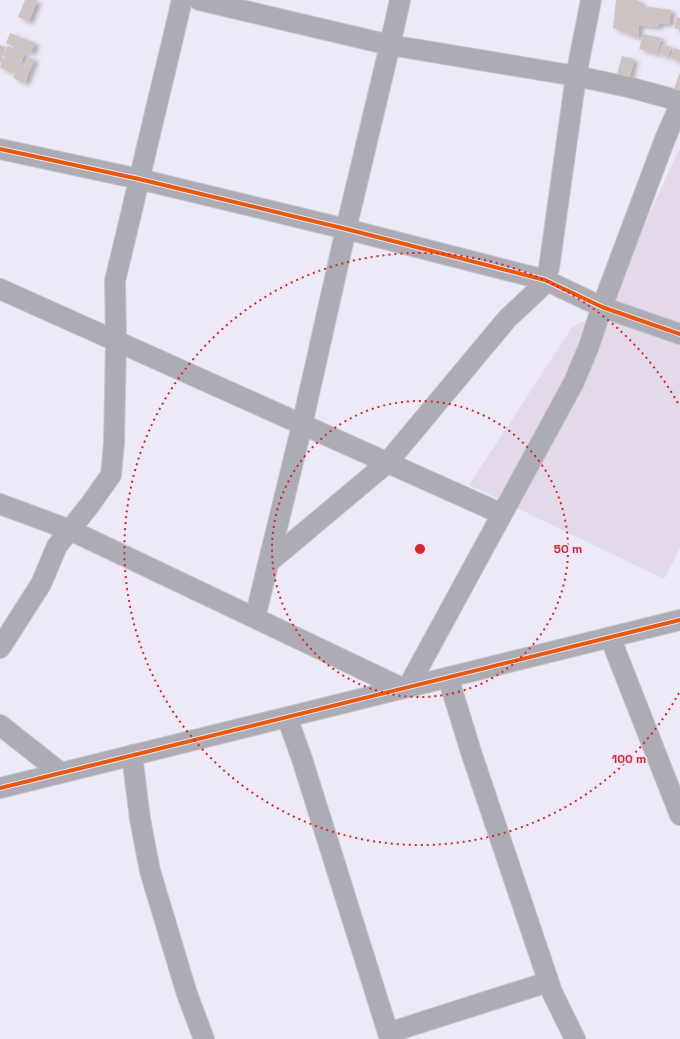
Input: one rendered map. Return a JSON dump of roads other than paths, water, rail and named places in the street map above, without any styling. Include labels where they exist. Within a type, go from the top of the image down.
[{"type":"street","points":[[0,648],[41,584],[57,546],[89,506],[111,475],[114,443],[116,341],[115,281],[182,0]]},
{"type":"street","points":[[199,0],[390,45],[576,76],[628,87],[680,101]]},
{"type":"street","points":[[256,618],[400,0]]},
{"type":"street","points":[[269,562],[386,463],[508,319],[540,288],[545,280],[549,268],[576,76],[591,0]]},
{"type":"street","points":[[405,688],[574,382],[590,346],[602,307],[665,139],[680,105]]},
{"type":"street","points":[[0,149],[139,179],[346,229],[545,280],[602,307],[680,334]]},
{"type":"street","points":[[0,289],[502,514]]},
{"type":"street","points":[[0,504],[70,530],[405,688]]},
{"type":"street","points":[[0,788],[680,620]]},
{"type":"street","points":[[610,637],[680,815]]},
{"type":"street","points":[[448,677],[471,752],[548,982],[575,1039]]},
{"type":"street","points":[[287,717],[302,759],[389,1036],[548,982]]},
{"type":"street","points":[[0,725],[61,773]]},
{"type":"street","points":[[132,755],[140,819],[150,871],[187,994],[204,1039]]}]
